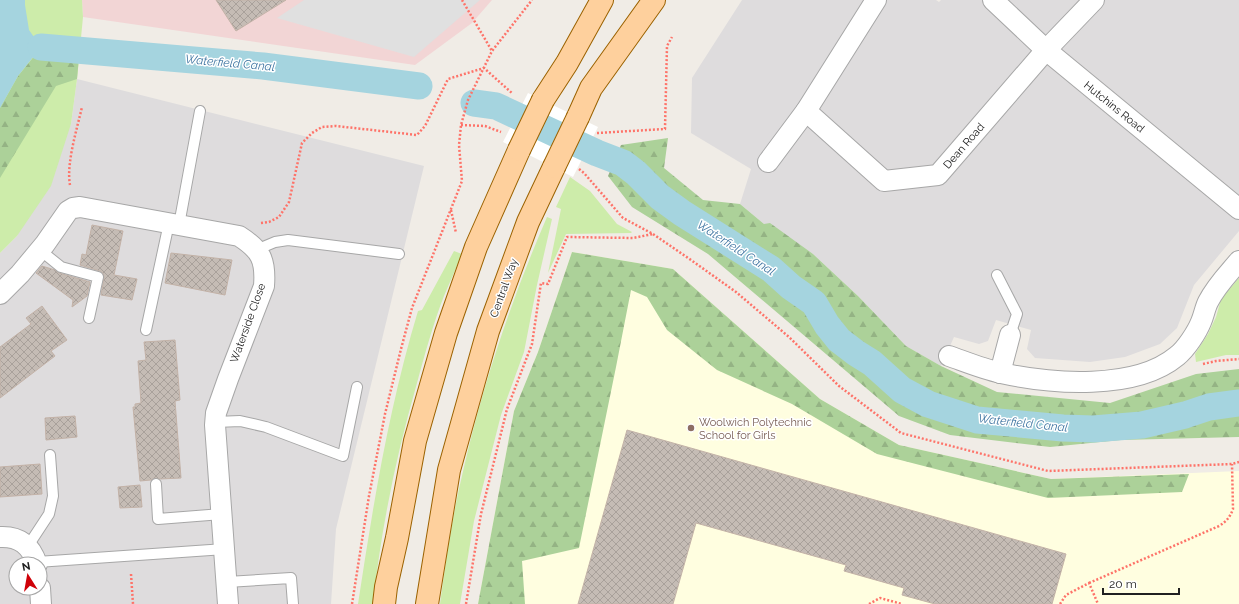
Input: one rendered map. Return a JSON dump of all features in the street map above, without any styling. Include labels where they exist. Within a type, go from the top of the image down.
[{"type":"main road","points":[[384,604],[386,587],[397,538],[415,441],[446,333],[513,142],[567,63],[602,0]]},
{"type":"main road","name":"Central Way","points":[[427,604],[449,470],[488,331],[528,222],[554,167],[584,125],[591,88],[654,0]]},
{"type":"street","points":[[768,162],[806,111],[876,0]]},
{"type":"street","name":"Hutchins Road","points":[[993,0],[1046,50],[1239,209]]},
{"type":"street","name":"Dean Road","points":[[806,111],[884,181],[938,175],[1046,50],[1094,0]]},
{"type":"street","name":"Waterside Close","points":[[0,294],[20,274],[40,250],[62,217],[73,208],[85,207],[240,236],[250,243],[256,250],[263,261],[265,272],[264,286],[216,413],[228,604]]},
{"type":"street","points":[[949,356],[1000,373],[1040,380],[1098,382],[1132,377],[1155,369],[1177,356],[1194,336],[1202,321],[1207,303],[1216,288],[1239,261]]},
{"type":"street","points":[[1000,373],[1010,336]]},
{"type":"street","points":[[0,537],[19,540],[33,556]]},
{"type":"lane","points":[[146,330],[174,224],[200,111]]},
{"type":"lane","points":[[256,250],[275,242],[288,240],[399,254]]},
{"type":"lane","points":[[40,250],[61,268],[98,277],[89,318]]},
{"type":"lane","points":[[997,275],[1017,314],[1010,336]]},
{"type":"lane","points":[[216,422],[240,421],[266,427],[343,456],[357,387]]},
{"type":"lane","points":[[34,556],[49,514],[53,496],[50,455]]},
{"type":"lane","points":[[156,484],[158,519],[222,514]]},
{"type":"lane","points":[[48,557],[130,556],[224,549]]},
{"type":"lane","points":[[227,582],[291,578],[293,604]]},
{"type":"path","points":[[462,0],[492,51]]},
{"type":"path","points":[[352,604],[369,496],[385,414],[401,349],[412,308],[462,181],[459,145],[461,125],[468,100],[492,51],[532,0]]},
{"type":"path","points":[[584,125],[665,129],[667,46],[672,37]]},
{"type":"path","points":[[484,68],[513,94]]},
{"type":"path","points":[[258,224],[269,222],[279,217],[289,202],[302,143],[312,133],[322,127],[336,126],[417,135],[425,126],[448,79],[484,68]]},
{"type":"path","points":[[71,189],[68,177],[69,164],[82,107]]},
{"type":"path","points":[[461,125],[485,126],[513,142]]},
{"type":"path","points":[[577,168],[584,173],[623,218],[653,234],[736,292],[789,337],[839,386],[901,433],[1048,471],[1232,464],[1239,462]]},
{"type":"path","points":[[451,208],[457,239]]},
{"type":"path","points":[[466,604],[481,514],[506,409],[532,344],[541,283],[548,284],[567,237],[633,238],[653,234]]},
{"type":"path","points":[[1060,604],[1066,595],[1089,583],[1226,522],[1231,516],[1233,509],[1232,464]]},
{"type":"path","points":[[130,556],[133,604]]},
{"type":"path","points":[[1089,583],[1098,604]]},
{"type":"path","points":[[868,604],[880,598],[902,604]]},
{"type":"shaded area","points":[[82,0],[492,0],[472,23],[415,65],[83,17]]},
{"type":"shaded area","points":[[304,0],[480,0],[414,57],[277,18]]},
{"type":"shaded area","points":[[742,0],[936,0],[939,2],[941,0],[1239,0],[1239,231],[1194,285],[1177,328],[1160,344],[1125,357],[1090,362],[1035,358],[1027,349],[1031,330],[996,320],[988,341],[979,344],[954,337],[941,366],[906,346],[858,296],[813,254],[764,224],[740,204],[751,169],[691,133],[692,78]]},
{"type":"shaded area","points":[[77,79],[424,166],[336,529],[331,604],[0,604],[0,253],[17,236],[71,124]]},
{"type":"shaded area","name":"Woolwich Polytechnic School for Girls","points":[[572,252],[673,269],[820,399],[899,445],[1051,479],[1239,471],[1239,604],[478,604],[514,411],[538,352]]},
{"type":"green space","points":[[0,0],[82,0],[83,17],[71,124],[51,186],[17,236],[0,253]]},
{"type":"green space","points":[[36,54],[79,57],[77,79],[56,86],[0,178],[0,108],[18,76]]},
{"type":"green space","points":[[668,138],[664,168],[703,200],[740,204],[764,224],[770,223],[813,254],[858,296],[906,346],[941,366],[997,392],[1110,403],[1196,374],[1239,369],[1239,437],[1121,440],[1050,447],[950,435],[899,416],[708,254],[632,207],[608,176],[621,145]]},
{"type":"green space","points":[[570,177],[590,191],[617,224],[632,232],[566,234],[548,273],[561,209],[556,207]]},
{"type":"green space","points":[[547,217],[552,219],[524,352],[501,415],[474,521],[460,604],[440,604],[456,501],[480,403],[522,278]]},
{"type":"green space","points":[[454,251],[462,254],[444,296],[426,350],[409,410],[396,465],[380,548],[373,604],[358,604],[383,456],[398,383],[418,311],[422,310]]},
{"type":"green space","points":[[572,252],[673,269],[820,399],[899,445],[1051,479],[1189,474],[1182,492],[1048,498],[877,454],[792,404],[717,370],[667,330],[647,297],[631,290],[579,548],[522,561],[525,604],[478,604],[514,411],[538,352]]},
{"type":"green space","points":[[1239,278],[1239,355],[1226,355],[1196,362],[1195,354],[1208,334],[1216,317],[1221,299]]},
{"type":"water","points":[[0,0],[25,0],[29,30],[41,47],[18,76],[0,108]]},
{"type":"pier","points":[[528,93],[598,127],[573,177],[503,142]]},
{"type":"building","points":[[216,0],[286,0],[236,31]]},
{"type":"building","points":[[92,225],[123,231],[114,275],[137,279],[132,300],[101,295],[104,278],[103,273],[80,265],[82,254],[86,255]]},
{"type":"building","points":[[171,253],[232,260],[225,295],[165,283]]},
{"type":"building","points":[[42,266],[55,270],[59,273],[90,282],[87,296],[72,307],[73,300],[36,273]]},
{"type":"building","points":[[42,306],[67,340],[51,351],[55,356],[0,398],[0,347],[31,324],[26,318]]},
{"type":"building","points":[[175,340],[180,400],[175,401],[181,478],[155,478],[140,481],[133,407],[135,407],[135,404],[141,403],[138,361],[146,360],[144,342]]},
{"type":"building","points":[[75,416],[77,437],[46,440],[45,418]]},
{"type":"building","points":[[627,430],[1066,554],[1052,604],[935,604],[902,595],[904,588],[844,571],[846,565],[696,523],[673,604],[578,604]]},
{"type":"building","points":[[40,464],[42,494],[0,497],[0,467]]},
{"type":"building","points":[[140,485],[142,507],[120,508],[118,487]]},
{"type":"waterway","name":"Waterfield Canal","points":[[41,47],[263,66],[419,86]]},
{"type":"waterway","name":"Waterfield Canal","points":[[474,103],[496,106],[597,153],[623,163],[636,173],[660,197],[682,213],[771,269],[791,287],[814,303],[827,325],[839,340],[872,363],[902,390],[928,404],[977,420],[1063,428],[1093,429],[1142,425],[1185,415],[1209,407],[1239,403]]},
{"type":"place","name":"Woolwich Polytechnic School for Girls","points":[[691,428]]}]
